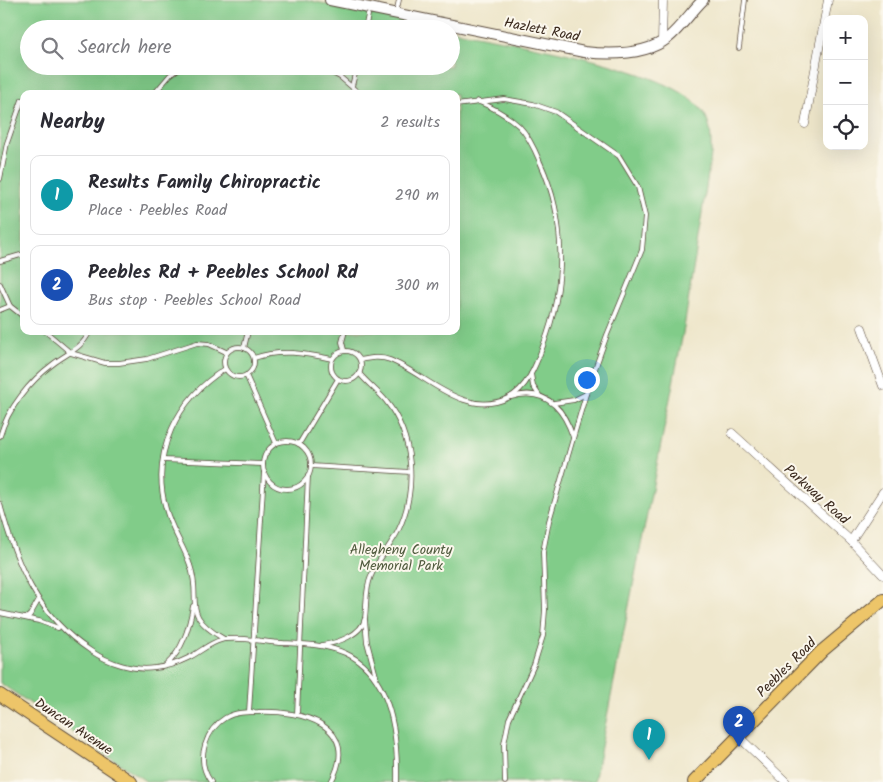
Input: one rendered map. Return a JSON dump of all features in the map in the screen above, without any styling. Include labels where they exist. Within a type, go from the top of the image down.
[{"type":"main road","name":"Peebles Road","points":[[694,782],[822,651],[883,600]]},
{"type":"main road","name":"Duncan Avenue","points":[[0,695],[131,782]]},
{"type":"street","name":"Hazlett Road","points":[[330,0],[431,20]]},
{"type":"street","points":[[662,42],[664,0]]},
{"type":"street","name":"Hazlett Road","points":[[460,26],[599,54],[635,51],[662,42],[677,29],[703,0]]},
{"type":"street","points":[[804,124],[828,0]]},
{"type":"street","points":[[862,328],[883,386]]},
{"type":"street","name":"Parkway Road","points":[[732,433],[851,541],[883,575]]},
{"type":"street","points":[[851,541],[883,492]]},
{"type":"street","points":[[738,736],[786,782]]},
{"type":"lane","points":[[396,13],[399,0]]},
{"type":"lane","points":[[739,48],[745,0]]},
{"type":"lane","points":[[367,20],[368,15]]},
{"type":"lane","points":[[157,90],[170,75]]},
{"type":"lane","points":[[334,75],[356,90]]},
{"type":"lane","points":[[352,86],[355,75]]},
{"type":"lane","points":[[476,101],[512,120],[527,136],[544,170],[561,232],[559,289],[547,337],[531,374],[520,389],[508,398]]},
{"type":"lane","points":[[460,104],[476,101],[518,101],[556,112],[612,150],[625,164],[638,186],[645,216],[642,250],[607,335],[586,394],[545,537],[542,569],[544,624],[540,650],[513,708],[505,732],[505,782]]},
{"type":"lane","points":[[0,179],[7,143],[20,106]]},
{"type":"lane","points":[[0,261],[20,255]]},
{"type":"lane","points":[[0,284],[10,306],[20,313]]},
{"type":"lane","points":[[0,310],[10,306]]},
{"type":"lane","points":[[50,335],[71,353],[105,363],[119,364],[147,359],[197,343],[209,344],[226,352]]},
{"type":"lane","points":[[0,436],[6,419],[26,390],[45,370],[84,342],[88,335]]},
{"type":"lane","points":[[244,348],[247,335]]},
{"type":"lane","points":[[344,335],[342,342],[344,350]]},
{"type":"lane","points":[[232,348],[244,348],[254,358],[254,366],[246,375],[235,377],[225,370],[223,363],[226,352],[232,348]]},
{"type":"lane","points":[[254,358],[266,354],[291,352],[332,359],[344,350],[353,352],[360,360],[359,374]]},
{"type":"lane","points":[[360,360],[377,357],[390,360],[445,392],[464,400],[484,403],[526,394],[540,397],[554,403],[564,416],[573,438]]},
{"type":"lane","points":[[332,359],[332,371],[338,379],[349,380],[359,374]]},
{"type":"lane","points":[[165,666],[178,651],[189,625],[193,606],[190,565],[170,522],[163,495],[163,460],[168,438],[180,412],[201,386],[225,370]]},
{"type":"lane","points":[[359,374],[377,391],[394,412],[406,444],[410,472],[410,488],[403,518],[392,541],[377,564],[368,586],[365,620],[366,642],[389,714],[394,738],[397,782]]},
{"type":"lane","points":[[531,374],[533,386],[540,397]]},
{"type":"lane","points":[[246,375],[276,443]]},
{"type":"lane","points":[[299,444],[338,379]]},
{"type":"lane","points":[[554,403],[574,400],[586,394]]},
{"type":"lane","points":[[249,712],[263,464],[266,453],[276,443],[286,441],[299,444],[308,452],[311,466],[308,476],[298,714]]},
{"type":"lane","points":[[163,460],[263,464]]},
{"type":"lane","points":[[311,466],[410,472]]},
{"type":"lane","points":[[264,472],[273,484],[285,489],[300,485],[308,476]]},
{"type":"lane","points":[[0,504],[13,547],[38,601],[62,630],[96,655],[134,668],[165,666],[188,658],[224,640],[302,644],[345,653],[369,669],[376,678]]},
{"type":"lane","points":[[26,618],[30,615],[38,601]]},
{"type":"lane","points":[[193,606],[204,626],[224,640]]},
{"type":"lane","points":[[0,613],[26,618],[62,630]]},
{"type":"lane","points":[[318,646],[340,641],[365,620]]},
{"type":"lane","points":[[211,782],[206,772],[203,752],[211,732],[224,718],[234,714],[249,712],[298,714],[321,723],[334,738],[339,752],[338,764],[331,782]]},
{"type":"green space","name":"Allegheny County Memorial Park","points":[[0,0],[307,0],[401,20],[20,20],[20,75],[460,75],[460,32],[546,49],[621,68],[655,80],[682,93],[700,108],[707,119],[711,136],[711,155],[684,328],[594,782],[147,782],[0,683]]},
{"type":"place","name":"Peebles Rd + Peebles School Rd","points":[[739,747]]},
{"type":"place","name":"Results Family Chiropractic","points":[[649,760]]}]
